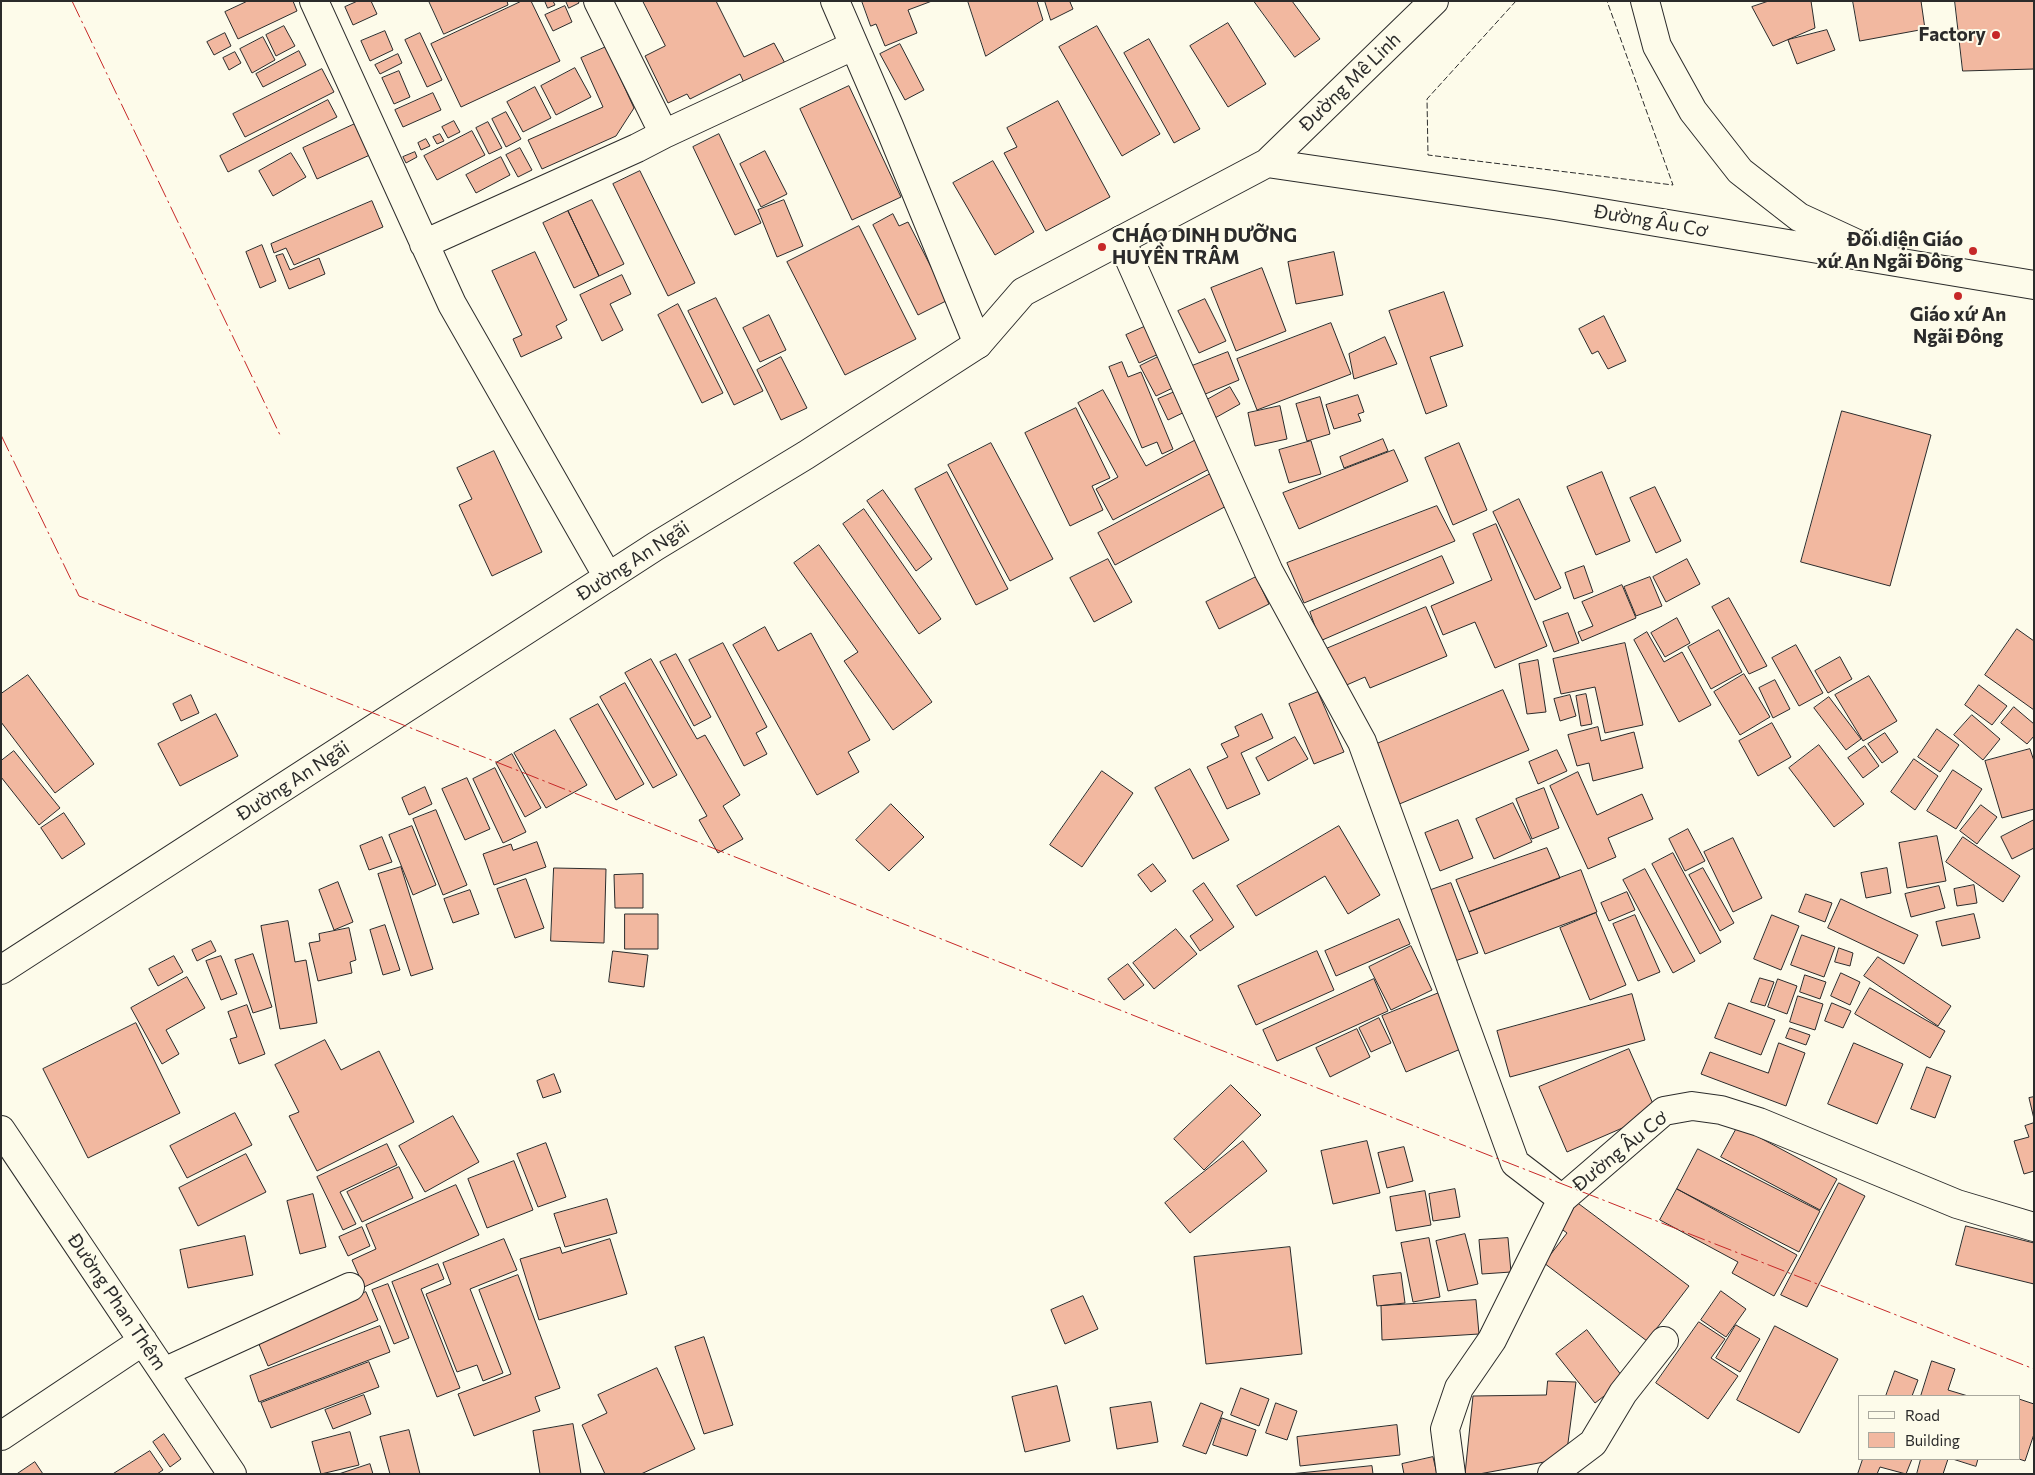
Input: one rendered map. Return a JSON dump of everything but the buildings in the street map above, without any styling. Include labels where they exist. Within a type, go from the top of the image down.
[{"type":"street","points":[[314,1],[452,304],[608,577]]},
{"type":"street","points":[[598,1],[664,134]]},
{"type":"street","points":[[835,1],[889,126],[978,344]]},
{"type":"street","name":"Đường Mê Linh","points":[[1267,163],[1434,1]]},
{"type":"street","points":[[1645,1],[1657,46],[1693,111],[1740,171],[1799,217],[1899,263]]},
{"type":"street","points":[[424,244],[637,148],[853,46]]},
{"type":"street","name":"Đường An Ngãi","points":[[1,970],[608,577],[978,344],[1023,292],[1267,163]]},
{"type":"street","name":"Đường Âu Cơ","points":[[1267,163],[1554,205],[2034,285]]},
{"type":"street","points":[[1121,240],[1269,572],[1362,742],[1515,1163],[1562,1199],[1492,1340],[1459,1388],[1445,1429],[1451,1474]]},
{"type":"street","name":"Đường Âu Cơ","points":[[1562,1199],[1664,1111],[1692,1106],[1721,1110],[1957,1204],[2034,1227]]},
{"type":"street","name":"Đường Phan Thêm","points":[[1,1130],[232,1474]]},
{"type":"street","points":[[164,1372],[350,1287]]},
{"type":"street","points":[[1,1436],[143,1341]]},
{"type":"street","points":[[1552,1474],[1593,1443],[1623,1393],[1664,1341]]},
{"type":"fence","points":[[1516,1],[1427,99],[1428,155],[1673,185],[1607,1]]},
{"type":"power","points":[[72,1],[280,435]]},
{"type":"power","points":[[1,435],[79,596],[1213,1047],[2034,1369]]},
{"type":"place","name":"Factory","points":[[1996,35]]},
{"type":"place","name":"CHÁO DINH DƯỠNG HUYỀN TRÂM","points":[[1102,247]]},
{"type":"place","name":"Đối diện Giáo xứ An Ngãi Đông","points":[[1973,251]]},
{"type":"place","name":"Giáo xứ An Ngãi Đông","points":[[1958,296]]}]
